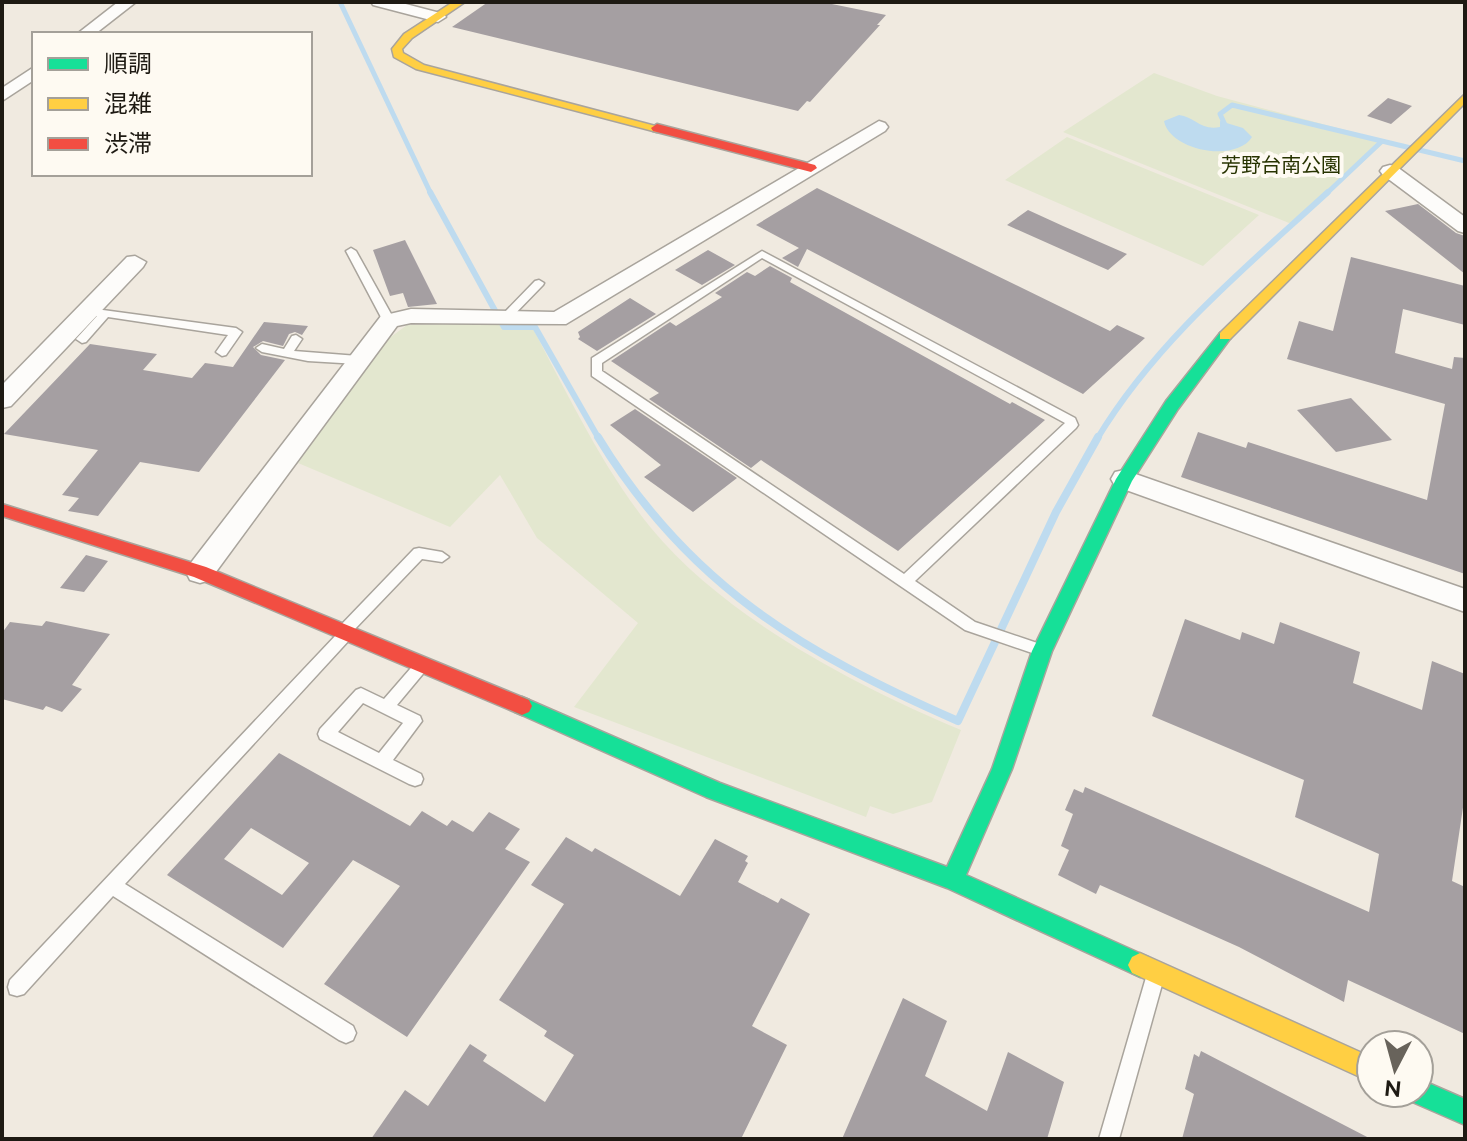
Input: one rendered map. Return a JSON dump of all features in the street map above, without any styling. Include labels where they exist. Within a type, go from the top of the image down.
[{"type":"street","points":[[88,32],[128,2]]},
{"type":"street","points":[[379,2],[438,17]]},
{"type":"street","points":[[460,2],[408,36],[397,49],[398,55],[420,67],[811,168]]},
{"type":"street","points":[[2,96],[32,74]]},
{"type":"street","points":[[953,880],[1002,769],[1042,651],[1124,479],[1172,405],[1225,336],[1465,97]]},
{"type":"street","points":[[200,572],[389,321],[411,316],[558,319],[879,127]]},
{"type":"street","points":[[1390,171],[1465,227]]},
{"type":"street","points":[[2,400],[97,312],[135,262]]},
{"type":"street","points":[[1124,479],[1465,601]]},
{"type":"street","points":[[2,510],[200,572],[423,664],[713,790],[953,880],[1355,1063]]},
{"type":"street","points":[[1435,1099],[1465,1112]]},
{"type":"lane","points":[[351,251],[389,321]]},
{"type":"lane","points":[[905,582],[1072,425],[1071,421],[762,254],[596,361],[596,373],[970,626],[1042,651]]},
{"type":"lane","points":[[506,317],[539,283]]},
{"type":"lane","points":[[82,339],[97,312],[236,332],[222,352]]},
{"type":"lane","points":[[287,353],[296,339]]},
{"type":"lane","points":[[262,348],[358,360]]},
{"type":"lane","points":[[17,987],[419,553],[442,557]]},
{"type":"lane","points":[[386,707],[423,664]]},
{"type":"lane","points":[[381,762],[414,721],[361,695],[326,734],[381,762],[415,779]]},
{"type":"lane","points":[[111,885],[346,1033]]},
{"type":"lane","points":[[1109,1139],[1157,972]]},
{"type":"green space","name":"芳野台南公園","points":[[1154,73],[1217,96],[1386,141],[1294,225],[1063,132]]},
{"type":"green space","points":[[1067,137],[1259,215],[1203,266],[1005,180]]},
{"type":"green space","points":[[530,323],[617,481],[651,528],[681,561],[754,620],[794,646],[879,693],[961,730],[932,802],[893,814],[870,806],[866,817],[574,707],[638,623],[537,538],[500,475],[450,527],[298,463],[384,342],[407,325]]},
{"type":"water","points":[[1179,115],[1213,128],[1220,127],[1220,121],[1243,128],[1252,137],[1232,150],[1204,150],[1190,146],[1178,140],[1164,121]]},
{"type":"building","points":[[488,2],[822,2],[886,15],[810,102],[807,101],[798,111],[452,27]]},
{"type":"building","points":[[1388,98],[1412,106],[1391,124],[1367,116]]},
{"type":"building","points":[[817,188],[1110,331],[1117,325],[1145,338],[1083,394],[807,249],[798,267],[782,258],[799,248],[756,225]]},
{"type":"building","points":[[1418,204],[1456,233],[1465,236],[1465,274],[1385,211]]},
{"type":"building","points":[[1028,210],[1127,254],[1108,270],[1007,225]]},
{"type":"building","points":[[405,240],[437,304],[408,307],[403,293],[390,296],[373,250]]},
{"type":"building","points":[[708,250],[735,265],[702,285],[675,270]]},
{"type":"building","points":[[1351,257],[1465,286],[1465,325],[1403,309],[1395,353],[1452,369],[1454,357],[1465,358],[1465,574],[1181,477],[1198,432],[1246,448],[1248,442],[1427,500],[1445,404],[1287,359],[1299,321],[1333,331]]},
{"type":"building","points":[[770,266],[792,278],[790,282],[1010,404],[1012,402],[1045,420],[898,551],[761,460],[751,468],[649,399],[659,393],[611,361],[670,322],[676,326],[722,297],[715,293],[747,272],[755,276]]},
{"type":"building","points":[[630,298],[656,314],[597,351],[578,339],[578,332]]},
{"type":"building","points":[[264,322],[308,326],[302,335],[295,332],[289,334],[283,346],[263,341],[253,347],[261,355],[285,360],[199,472],[140,462],[98,516],[68,511],[79,498],[62,495],[98,450],[4,434],[90,344],[157,354],[143,370],[192,378],[205,363],[233,367]]},
{"type":"building","points":[[1351,398],[1392,440],[1336,452],[1297,410]]},
{"type":"building","points":[[635,409],[737,478],[693,512],[644,477],[661,465],[610,425]]},
{"type":"building","points":[[86,555],[108,561],[84,592],[60,588]]},
{"type":"building","points":[[1185,619],[1240,640],[1242,632],[1274,644],[1280,622],[1360,652],[1353,683],[1422,710],[1432,661],[1465,674],[1465,794],[1452,881],[1465,887],[1465,1034],[1348,980],[1344,1002],[1239,947],[1100,885],[1096,894],[1058,875],[1069,850],[1061,846],[1073,814],[1065,810],[1074,789],[1083,793],[1085,787],[1369,912],[1379,854],[1295,817],[1304,780],[1152,716]]},
{"type":"building","points":[[46,621],[110,634],[72,685],[82,689],[62,712],[46,706],[43,710],[2,699],[2,633],[10,622],[42,626]]},
{"type":"building","points":[[279,753],[410,826],[422,811],[447,826],[452,820],[473,832],[489,812],[520,829],[505,849],[530,862],[407,1037],[324,984],[400,886],[353,860],[283,948],[167,875]],"holes":[[[251,828],[309,863],[282,895],[224,859]]]},
{"type":"building","points":[[566,837],[592,852],[595,848],[680,896],[715,839],[748,856],[745,861],[748,863],[738,882],[778,903],[781,898],[810,914],[752,1026],[787,1045],[741,1139],[371,1139],[405,1090],[428,1106],[470,1044],[487,1055],[483,1061],[545,1102],[574,1055],[544,1036],[547,1031],[499,1000],[564,904],[531,885]]},
{"type":"building","points":[[903,998],[947,1021],[925,1076],[987,1111],[1008,1052],[1064,1082],[1047,1139],[842,1139]]},
{"type":"building","points":[[1201,1051],[1371,1139],[1182,1139],[1194,1094],[1185,1089],[1194,1054],[1199,1057]]},
{"type":"waterway","points":[[340,2],[430,193]]},
{"type":"waterway","points":[[1226,127],[1220,114],[1232,105],[1465,161]]},
{"type":"waterway","points":[[1326,194],[1381,142]]},
{"type":"waterway","points":[[1097,439],[1120,403],[1174,338],[1328,192]]},
{"type":"waterway","points":[[430,193],[504,327],[535,327],[599,439]]},
{"type":"waterway","points":[[598,437],[633,489],[670,534],[711,574],[754,609],[849,669],[958,721],[1056,512],[1098,437]]},
{"type":"traffic: fast","points":[[953,880],[1002,769],[1042,651],[1124,479],[1172,405],[1225,336]]},
{"type":"traffic: fast","points":[[522,706],[713,790],[953,880],[1140,965]]},
{"type":"traffic: fast","points":[[1435,1099],[1465,1112]]},
{"type":"traffic: slow","points":[[460,2],[408,36],[397,49],[398,55],[420,67],[657,128]]},
{"type":"traffic: slow","points":[[1225,336],[1465,97]]},
{"type":"traffic: slow","points":[[1140,965],[1355,1063]]},
{"type":"traffic: jam","points":[[657,128],[811,168]]},
{"type":"traffic: jam","points":[[2,510],[200,572],[522,706]]}]
